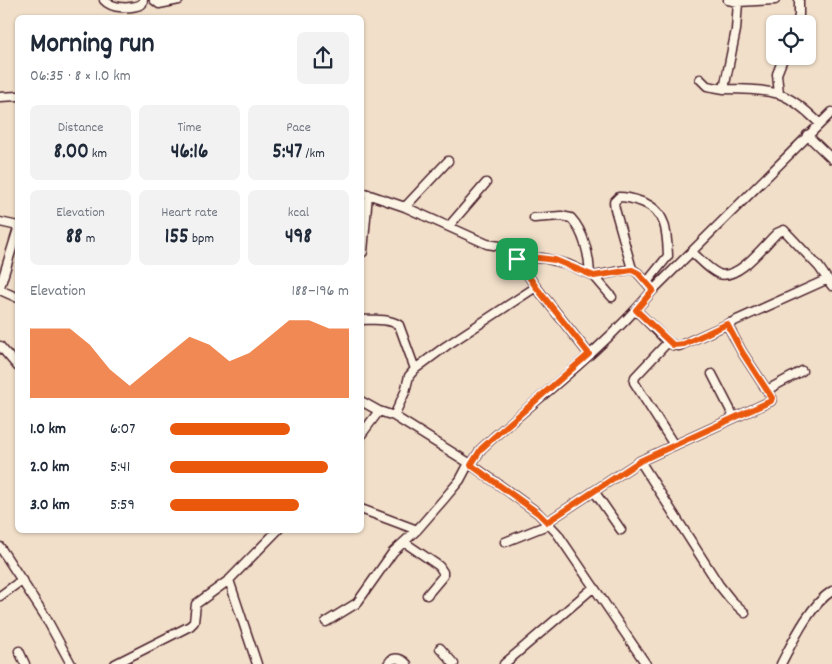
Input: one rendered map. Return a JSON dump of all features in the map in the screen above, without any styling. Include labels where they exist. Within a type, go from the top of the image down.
[{"type":"street","points":[[104,0],[113,6],[127,7],[139,6],[143,0]]},
{"type":"street","points":[[154,0],[159,4],[179,0]]},
{"type":"street","points":[[728,0],[738,2],[774,0]]},
{"type":"street","points":[[799,0],[799,15]]},
{"type":"street","points":[[724,89],[736,30],[738,2]]},
{"type":"street","points":[[779,94],[777,74],[780,65]]},
{"type":"street","points":[[700,80],[707,86],[779,94],[806,110],[820,124]]},
{"type":"street","points":[[0,97],[15,96]]},
{"type":"street","points":[[326,622],[357,603],[387,559],[417,530],[460,480],[481,449],[636,310],[653,290],[832,112]]},
{"type":"street","points":[[807,135],[832,159]]},
{"type":"street","points":[[405,207],[448,161]]},
{"type":"street","points":[[449,226],[486,183]]},
{"type":"street","points":[[364,222],[365,193],[405,207],[487,244],[506,246],[589,354]]},
{"type":"street","points":[[632,270],[615,209],[614,202],[619,197],[628,197],[649,204],[662,215],[668,256],[647,282]]},
{"type":"street","points":[[534,218],[561,216],[571,218],[580,232],[592,274],[612,297]]},
{"type":"street","points":[[0,222],[15,226]]},
{"type":"street","points":[[636,310],[668,342],[673,345],[684,344],[727,324],[830,282],[784,230],[777,232],[738,271],[728,274],[720,274],[714,271],[692,252]]},
{"type":"street","points":[[15,237],[0,288],[15,296]]},
{"type":"street","points":[[517,259],[543,258],[561,262],[592,274],[632,270],[638,273],[653,290]]},
{"type":"street","points":[[394,416],[405,392],[409,376],[415,369],[446,346],[536,287]]},
{"type":"street","points":[[364,320],[384,320],[399,326],[415,369]]},
{"type":"street","points":[[505,542],[549,523],[640,461],[771,401],[772,398],[742,352],[727,324]]},
{"type":"street","points":[[668,342],[635,377],[634,382],[674,444]]},
{"type":"street","points":[[0,346],[15,364]]},
{"type":"street","points":[[767,390],[802,371]]},
{"type":"street","points":[[712,374],[734,417]]},
{"type":"street","points":[[364,403],[379,411],[394,416],[470,464],[549,523],[646,664]]},
{"type":"street","points":[[364,431],[379,411]]},
{"type":"street","points":[[640,461],[719,585],[746,613]]},
{"type":"street","points":[[594,491],[621,530]]},
{"type":"street","points":[[364,510],[417,530]]},
{"type":"street","points":[[115,664],[190,626],[194,622],[196,604],[229,580],[275,533]]},
{"type":"street","points":[[404,542],[439,566],[443,572],[443,576],[427,595]]},
{"type":"street","points":[[0,548],[45,616],[71,664]]},
{"type":"street","points":[[0,596],[22,580]]},
{"type":"street","points":[[229,580],[257,664]]},
{"type":"street","points":[[504,664],[594,587]]},
{"type":"street","points":[[781,664],[811,613],[823,597],[832,591]]},
{"type":"street","points":[[440,648],[454,664]]},
{"type":"street","points":[[19,650],[25,664]]},
{"type":"street","points":[[388,664],[391,660],[397,659],[403,660],[407,664]]},
{"type":"route","points":[[531,257],[555,260],[594,276],[635,271],[653,290],[636,310],[668,342],[679,346],[727,324],[772,400],[640,461],[547,522],[538,513],[471,465],[481,449],[589,354],[536,287],[517,259],[531,257]]}]
